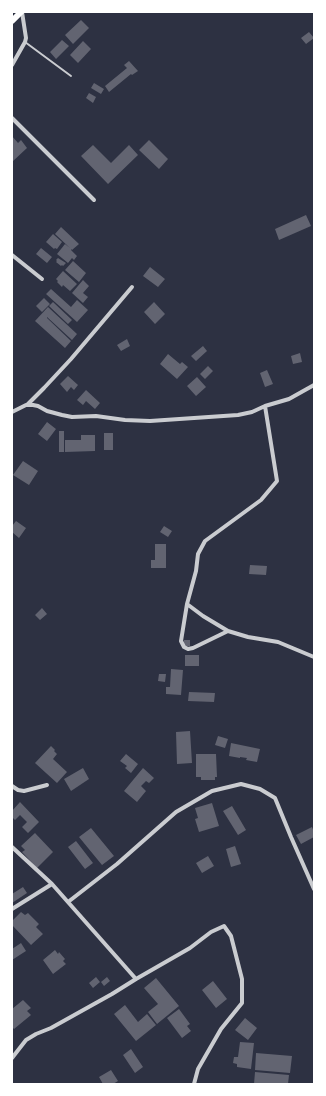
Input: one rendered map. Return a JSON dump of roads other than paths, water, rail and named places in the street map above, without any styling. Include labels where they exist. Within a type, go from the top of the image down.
[{"type":"main road","points":[[12,22],[21,12]]},
{"type":"street","points":[[12,65],[26,38],[21,12]]},
{"type":"street","points":[[12,118],[94,200]]},
{"type":"street","points":[[12,255],[42,279]]},
{"type":"street","points":[[12,412],[26,405],[44,388],[71,359],[132,287]]},
{"type":"street","points":[[26,405],[38,406],[62,416],[96,416],[125,420],[150,421],[238,415],[252,412],[289,399],[314,385]]},
{"type":"street","points":[[228,631],[193,648],[188,649],[184,647],[181,641],[187,604],[196,571],[198,554],[205,541],[261,500],[277,481],[266,406]]},
{"type":"street","points":[[187,604],[203,616],[228,631],[248,637],[278,642],[314,656]]},
{"type":"street","points":[[68,902],[117,864],[176,812],[212,791],[241,784],[260,789],[275,798],[314,889]]},
{"type":"street","points":[[12,786],[18,790],[24,791],[47,786]]},
{"type":"street","points":[[12,847],[52,884],[136,978]]},
{"type":"street","points":[[12,909],[52,884]]},
{"type":"street","points":[[12,1058],[26,1040],[51,1028],[112,994],[136,978],[190,948],[211,932],[224,926],[231,936],[242,979],[242,1003],[221,1029],[198,1069],[194,1084]]},
{"type":"lane","points":[[25,42],[71,76]]}]
